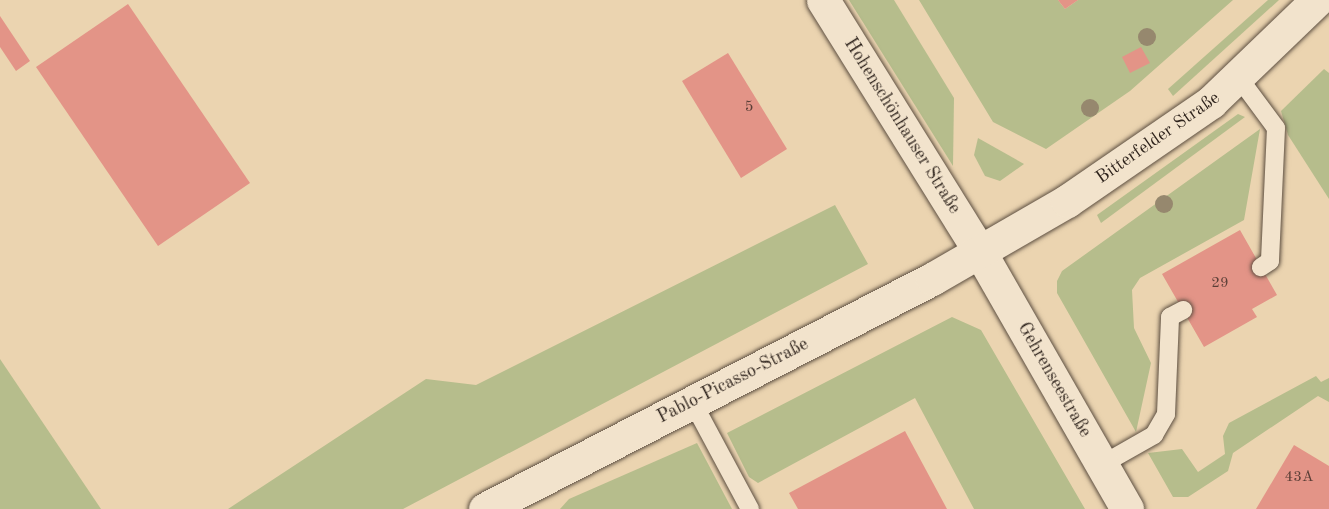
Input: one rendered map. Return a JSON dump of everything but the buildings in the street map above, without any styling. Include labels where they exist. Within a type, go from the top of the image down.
[{"type":"main road","name":"Hohenschönhauser Straße","points":[[823,0],[980,252]]},
{"type":"main road","name":"Bitterfelder Straße","points":[[980,252],[1067,201],[1239,78],[1317,0]]},
{"type":"main road","name":"Pablo-Picasso-Straße","points":[[485,509],[980,252]]},
{"type":"main road","name":"Gehrenseestraße","points":[[980,252],[1127,509]]},
{"type":"lane","points":[[1239,78],[1276,128],[1270,261],[1261,267]]},
{"type":"lane","points":[[1103,464],[1154,435],[1166,414],[1170,317],[1183,310]]},
{"type":"lane","points":[[692,401],[750,509]]},
{"type":"green space","points":[[849,0],[894,0],[954,98],[953,166]]},
{"type":"green space","points":[[919,0],[1058,0],[1065,9],[1078,0],[1233,0],[1130,91],[1046,149],[993,122]]},
{"type":"green space","points":[[1268,0],[1279,0],[1173,96],[1168,89]]},
{"type":"green space","points":[[1324,69],[1329,73],[1329,199],[1288,135],[1281,111]]},
{"type":"green space","points":[[1238,114],[1245,117],[1101,223],[1097,215]]},
{"type":"green space","points":[[1260,129],[1244,220],[1140,278],[1132,290],[1134,328],[1151,363],[1136,432],[1057,293],[1057,281],[1062,271]]},
{"type":"green space","points":[[978,138],[1024,164],[1000,181],[985,176],[974,155]]},
{"type":"green space","points":[[835,205],[868,264],[403,509],[228,509],[426,379],[476,385]]},
{"type":"green space","points":[[952,317],[981,330],[1085,509],[974,509],[915,398],[758,483],[749,477],[727,433]]},
{"type":"green space","points":[[0,359],[101,509],[0,509]]},
{"type":"green space","points":[[1316,376],[1321,382],[1329,378],[1329,402],[1318,396],[1233,453],[1228,471],[1188,497],[1173,497],[1148,453],[1182,449],[1198,472],[1225,454],[1223,436],[1229,423]]},
{"type":"green space","points":[[697,443],[732,509],[560,509],[569,499]]}]
